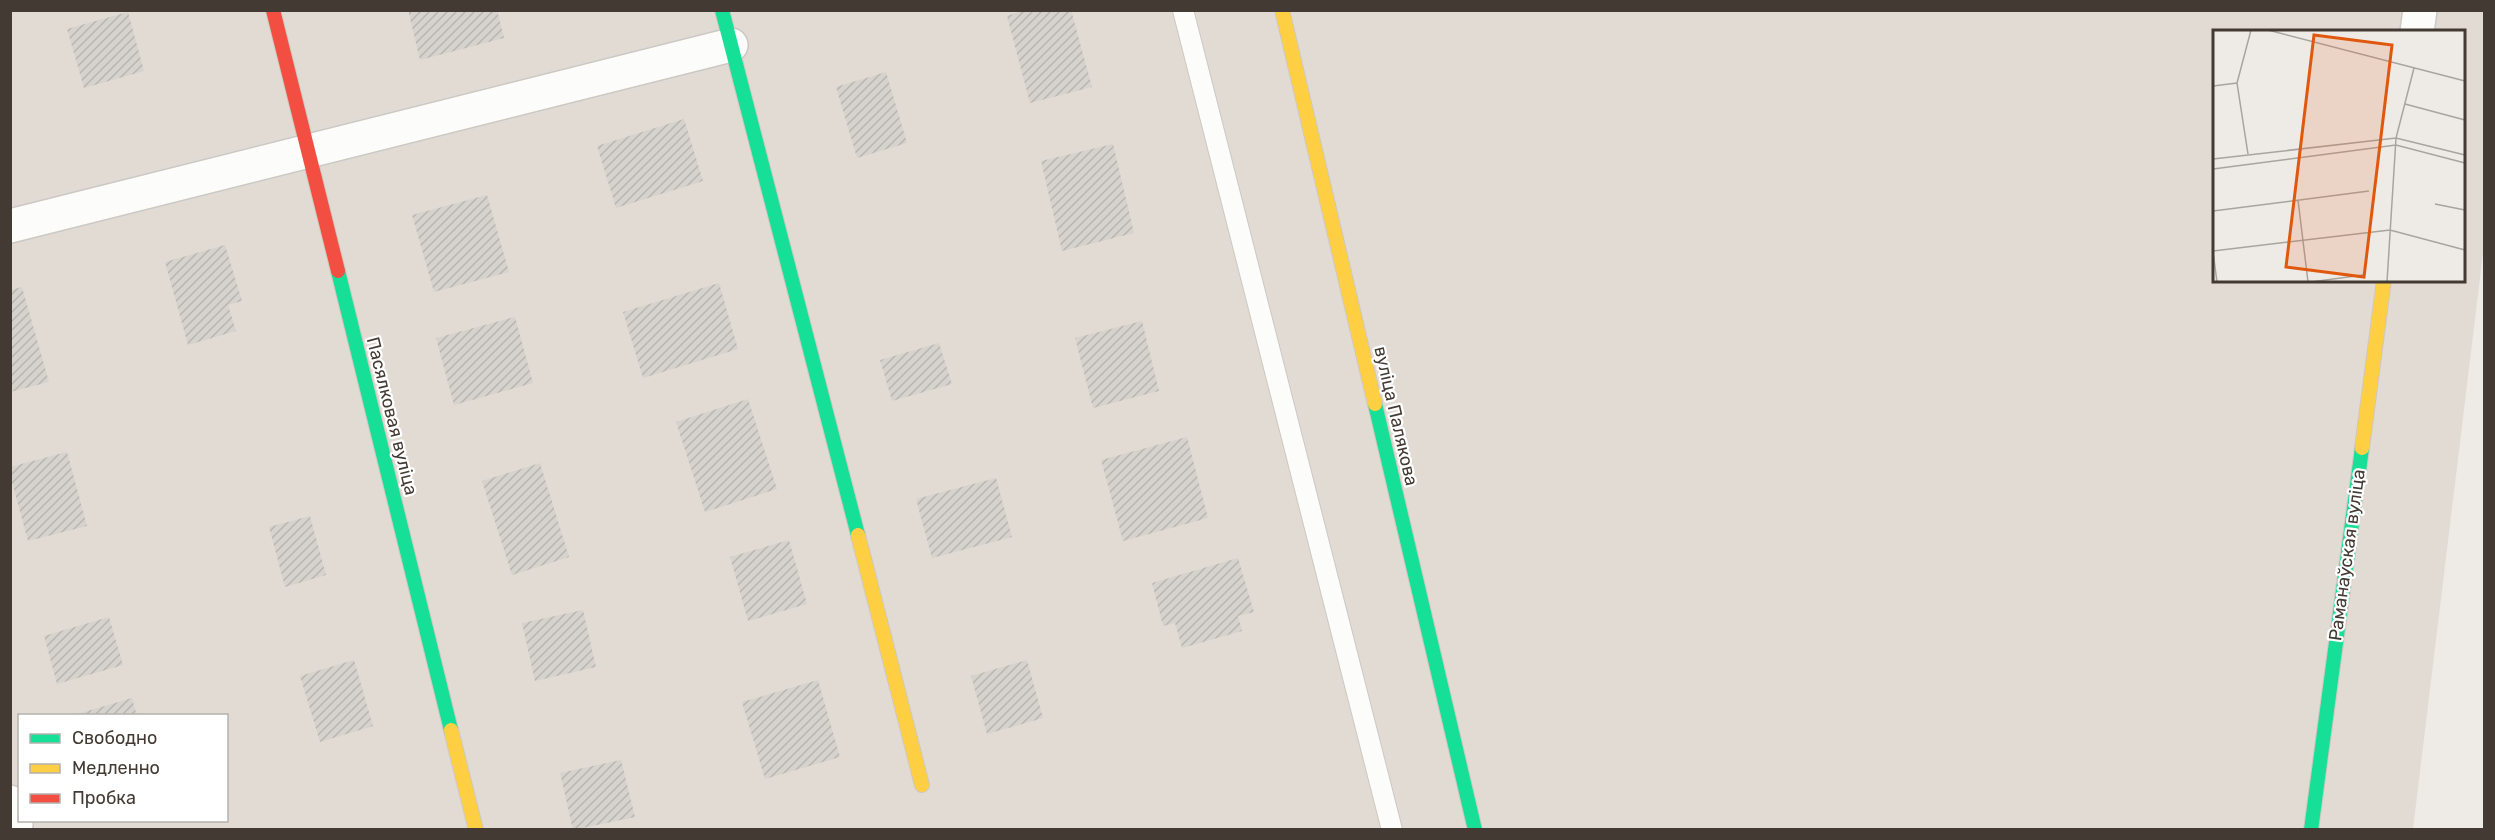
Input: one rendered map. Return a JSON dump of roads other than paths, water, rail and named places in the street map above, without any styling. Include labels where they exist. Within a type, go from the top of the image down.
[{"type":"street","name":"Пасялковая вуліца","points":[[273,10],[476,830]]},
{"type":"street","points":[[722,10],[922,785]]},
{"type":"street","name":"вуліца Палякова","points":[[1282,10],[1475,830]]},
{"type":"street","points":[[2417,30],[2420,10]]},
{"type":"street","points":[[10,226],[731,45]]},
{"type":"street","name":"Раманаўская вуліца","points":[[2311,830],[2384,282]]},
{"type":"lane","points":[[1183,10],[1392,830]]}]
